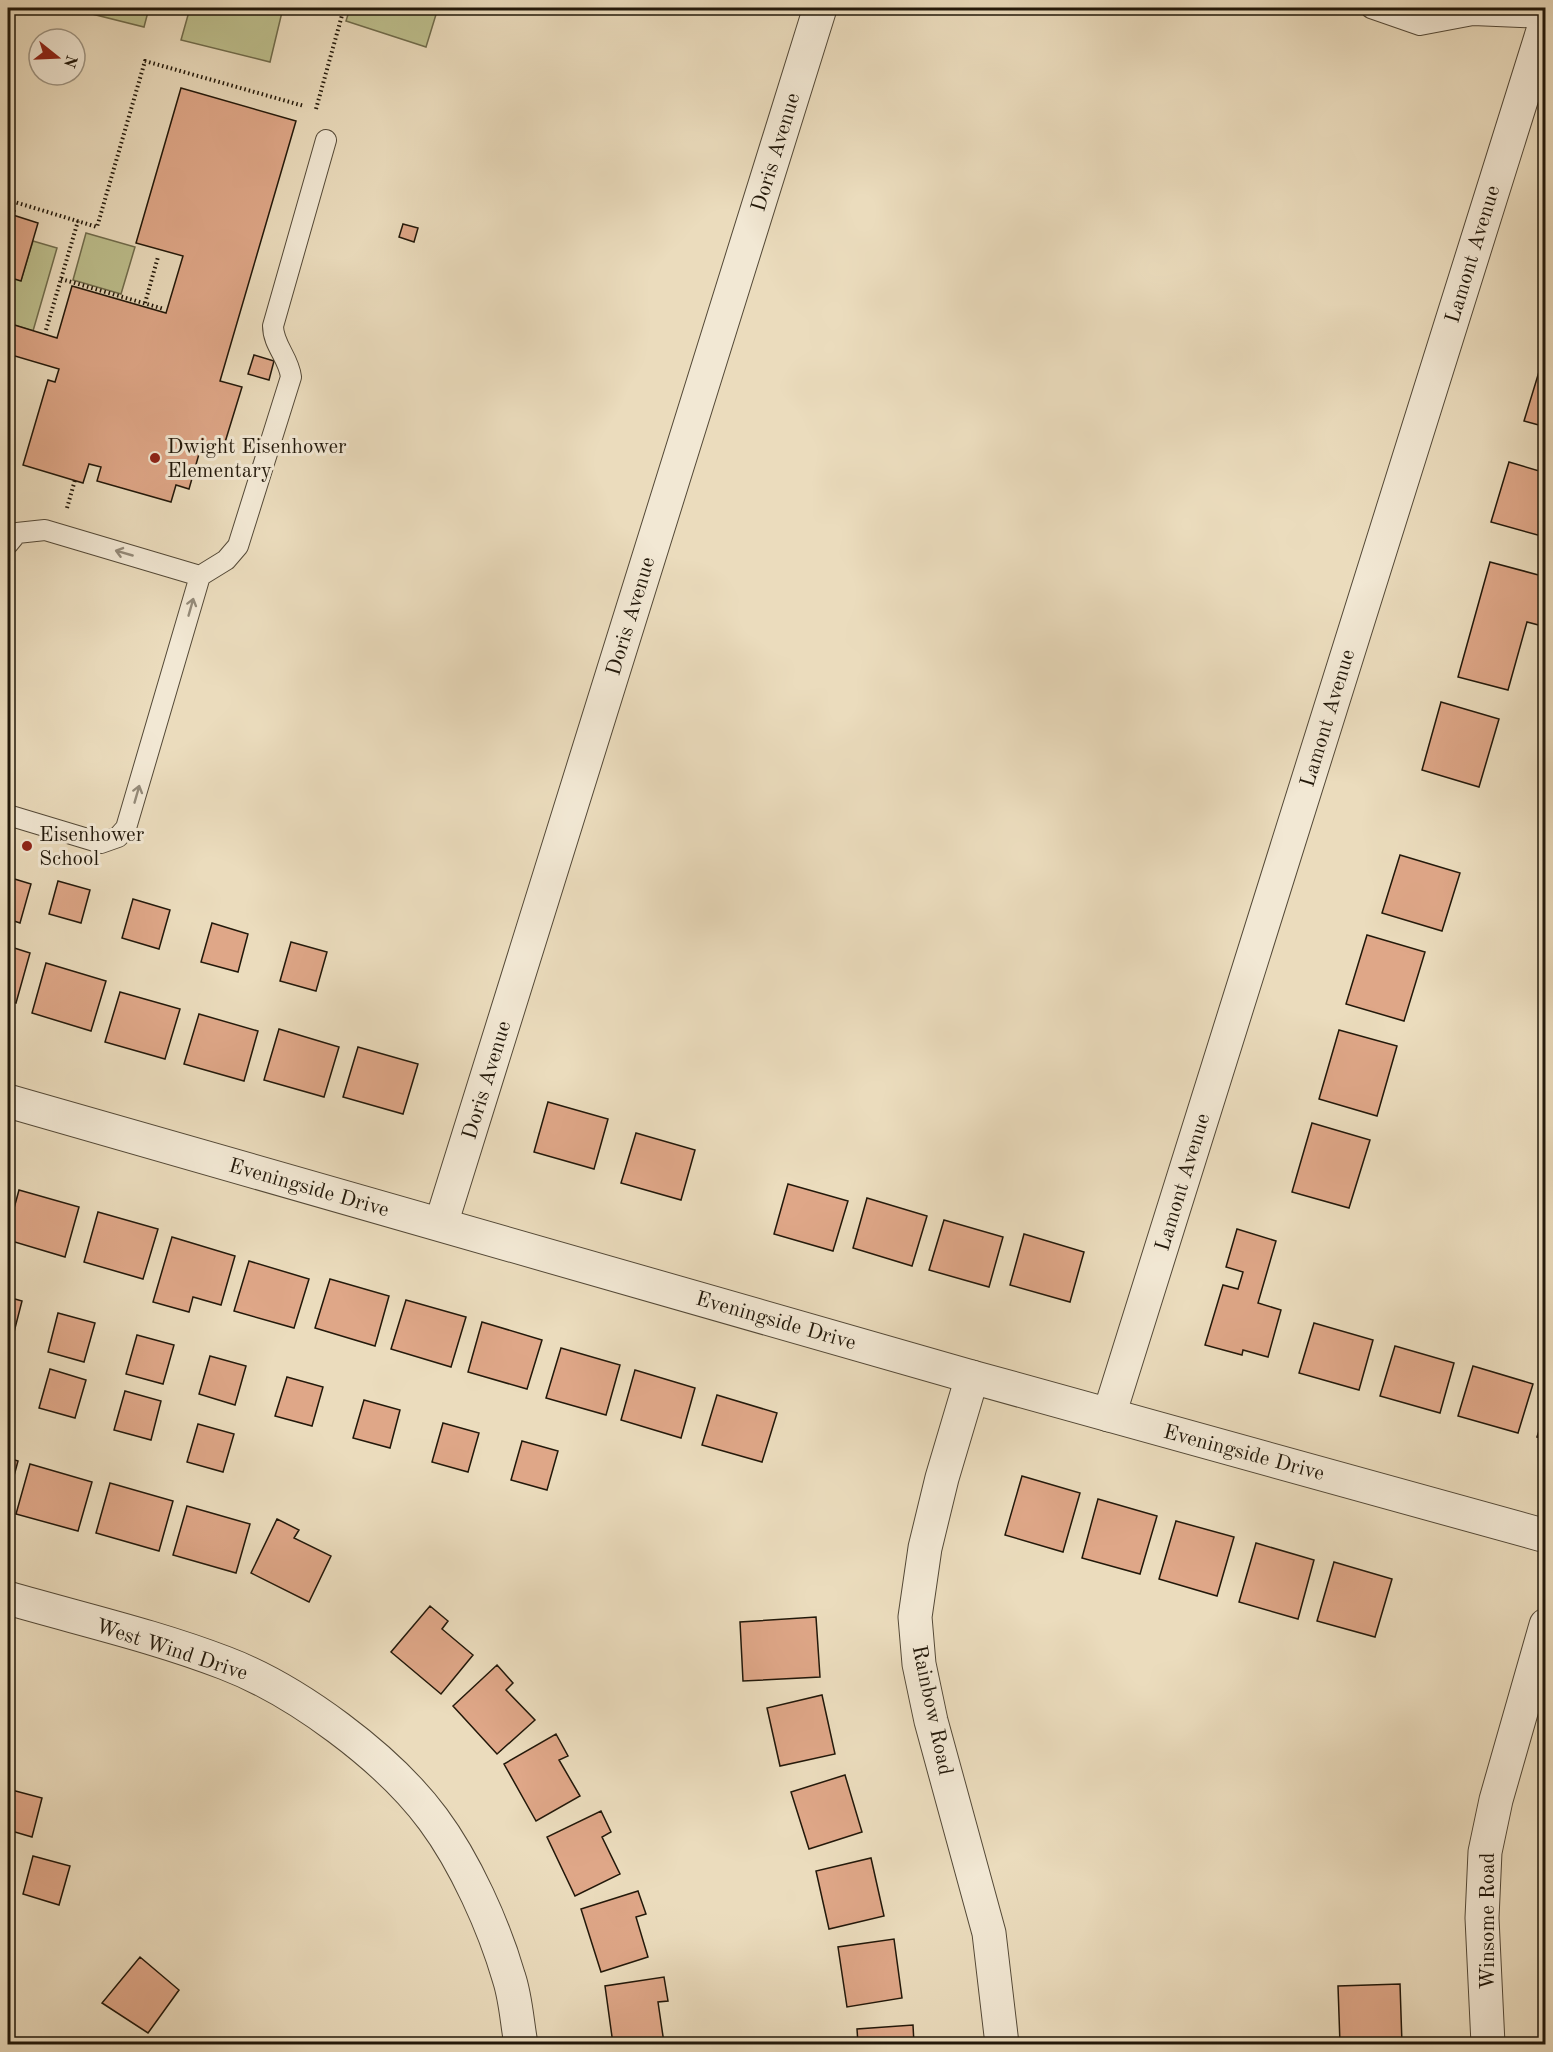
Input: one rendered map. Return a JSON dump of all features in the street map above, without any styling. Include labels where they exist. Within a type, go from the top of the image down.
[{"type":"street","name":"Doris Avenue","points":[[441,1224],[820,8]]},
{"type":"street","name":"Lamont Avenue","points":[[1108,1415],[1545,20]]},
{"type":"street","name":"Eveningside Drive","points":[[8,1101],[972,1377],[1545,1536]]},
{"type":"street","name":"Rainbow Road","points":[[972,1377],[942,1478],[928,1538],[915,1617],[919,1664],[931,1721],[989,1933],[1002,2044]]},
{"type":"street","name":"West Wind Drive","points":[[8,1598],[225,1663],[268,1682],[324,1717],[379,1761],[433,1818],[470,1881],[510,1979],[521,2044]]},
{"type":"street","name":"Winsome Road","points":[[1488,2044],[1482,1918],[1485,1852],[1496,1800],[1545,1625]]},
{"type":"lane","points":[[1371,8],[1420,25],[1473,15],[1545,20]]},
{"type":"lane","points":[[8,815],[101,843],[118,837],[126,828],[200,576],[226,560],[238,546],[291,376],[290,365],[273,336],[273,326],[326,140]]},
{"type":"lane","points":[[8,544],[17,533],[45,530],[200,576]]},
{"type":"path","points":[[316,109],[344,8]]},
{"type":"path","points":[[8,200],[97,226],[145,61],[304,106]]},
{"type":"path","points":[[46,330],[78,221]]},
{"type":"path","points":[[145,303],[158,257]]},
{"type":"path","points":[[61,279],[164,309]]},
{"type":"path","points":[[65,514],[75,480]]},
{"type":"green space","points":[[68,8],[149,8],[144,27]]},
{"type":"green space","points":[[190,8],[283,8],[270,62],[181,40]]},
{"type":"green space","points":[[350,8],[438,8],[426,47],[346,21]]},
{"type":"green space","points":[[86,233],[135,247],[121,294],[73,280]]},
{"type":"green space","points":[[33,241],[57,248],[33,331],[8,323],[8,277],[21,280]]},
{"type":"building","points":[[181,88],[296,121],[220,381],[242,387],[222,452],[201,447],[189,489],[176,485],[171,502],[97,481],[101,467],[89,464],[83,483],[23,465],[48,380],[55,382],[59,369],[8,354],[8,323],[57,338],[72,286],[166,313],[183,256],[136,243]]},
{"type":"building","points":[[8,209],[15,211],[13,215],[38,223],[21,281],[8,277]]},
{"type":"building","points":[[403,224],[418,228],[414,242],[399,237]]},
{"type":"building","points":[[1546,352],[1546,427],[1524,421]]},
{"type":"building","points":[[254,355],[274,361],[269,380],[248,374]]},
{"type":"building","points":[[1509,462],[1546,473],[1545,537],[1491,522]]},
{"type":"building","points":[[1490,562],[1546,577],[1546,627],[1527,622],[1508,690],[1458,677]]},
{"type":"building","points":[[1441,702],[1499,719],[1479,787],[1422,770]]},
{"type":"building","points":[[1400,855],[1460,873],[1442,931],[1382,913]]},
{"type":"building","points":[[8,877],[31,884],[20,923],[8,919]]},
{"type":"building","points":[[58,881],[90,890],[81,923],[49,914]]},
{"type":"building","points":[[133,899],[170,910],[159,949],[122,938]]},
{"type":"building","points":[[212,923],[248,934],[238,972],[201,962]]},
{"type":"building","points":[[1367,935],[1425,952],[1404,1021],[1346,1004]]},
{"type":"building","points":[[291,942],[327,952],[316,991],[280,981]]},
{"type":"building","points":[[8,946],[30,953],[16,1003],[8,1000]]},
{"type":"building","points":[[46,963],[106,981],[91,1031],[32,1013]]},
{"type":"building","points":[[120,992],[180,1009],[165,1059],[105,1042]]},
{"type":"building","points":[[199,1014],[258,1031],[244,1081],[184,1064]]},
{"type":"building","points":[[279,1029],[339,1047],[324,1097],[264,1080]]},
{"type":"building","points":[[1339,1030],[1397,1046],[1377,1116],[1319,1099]]},
{"type":"building","points":[[358,1047],[418,1064],[403,1114],[343,1097]]},
{"type":"building","points":[[548,1102],[608,1119],[594,1169],[534,1152]]},
{"type":"building","points":[[1312,1123],[1370,1140],[1349,1208],[1292,1192]]},
{"type":"building","points":[[636,1133],[695,1150],[681,1200],[621,1183]]},
{"type":"building","points":[[788,1184],[848,1201],[833,1251],[774,1234]]},
{"type":"building","points":[[19,1190],[79,1207],[65,1257],[8,1240],[8,1230]]},
{"type":"building","points":[[867,1198],[927,1216],[912,1266],[853,1248]]},
{"type":"building","points":[[98,1212],[158,1229],[143,1279],[84,1262]]},
{"type":"building","points":[[944,1220],[1003,1237],[989,1287],[929,1270]]},
{"type":"building","points":[[1237,1229],[1276,1241],[1258,1303],[1281,1310],[1268,1357],[1243,1350],[1242,1355],[1205,1345],[1223,1285],[1238,1289],[1243,1272],[1226,1267]]},
{"type":"building","points":[[1024,1234],[1084,1252],[1070,1302],[1010,1285]]},
{"type":"building","points":[[172,1237],[235,1256],[221,1305],[193,1297],[189,1312],[153,1302]]},
{"type":"building","points":[[249,1261],[309,1279],[294,1328],[234,1311]]},
{"type":"building","points":[[330,1279],[389,1296],[375,1346],[315,1328]]},
{"type":"building","points":[[8,1297],[22,1301],[12,1340],[8,1338]]},
{"type":"building","points":[[406,1300],[466,1317],[451,1367],[391,1349]]},
{"type":"building","points":[[58,1313],[95,1323],[84,1362],[48,1352]]},
{"type":"building","points":[[482,1322],[542,1340],[527,1389],[468,1372]]},
{"type":"building","points":[[1314,1323],[1373,1340],[1359,1390],[1299,1373]]},
{"type":"building","points":[[137,1335],[174,1345],[163,1384],[126,1374]]},
{"type":"building","points":[[1395,1346],[1454,1363],[1440,1413],[1380,1396]]},
{"type":"building","points":[[561,1348],[620,1365],[606,1415],[546,1398]]},
{"type":"building","points":[[210,1356],[246,1366],[235,1405],[199,1394]]},
{"type":"building","points":[[1473,1366],[1533,1384],[1518,1433],[1458,1416]]},
{"type":"building","points":[[50,1369],[86,1380],[75,1418],[39,1408]]},
{"type":"building","points":[[635,1370],[695,1388],[681,1438],[621,1420]]},
{"type":"building","points":[[287,1377],[323,1387],[312,1426],[275,1416]]},
{"type":"building","points":[[125,1391],[161,1401],[151,1440],[114,1430]]},
{"type":"building","points":[[717,1395],[777,1413],[762,1462],[702,1445]]},
{"type":"building","points":[[364,1400],[400,1410],[390,1448],[353,1438]]},
{"type":"building","points":[[1546,1409],[1546,1440],[1537,1437]]},
{"type":"building","points":[[443,1423],[479,1433],[468,1472],[432,1462]]},
{"type":"building","points":[[198,1424],[234,1434],[223,1472],[187,1462]]},
{"type":"building","points":[[522,1441],[558,1451],[547,1490],[511,1480]]},
{"type":"building","points":[[8,1458],[18,1461],[8,1498]]},
{"type":"building","points":[[30,1464],[92,1482],[78,1531],[16,1514]]},
{"type":"building","points":[[1022,1476],[1080,1493],[1063,1552],[1005,1535]]},
{"type":"building","points":[[110,1483],[173,1501],[159,1551],[96,1533]]},
{"type":"building","points":[[1098,1499],[1157,1516],[1140,1574],[1082,1558]]},
{"type":"building","points":[[187,1506],[250,1524],[236,1573],[173,1555]]},
{"type":"building","points":[[277,1519],[299,1530],[294,1538],[331,1556],[309,1602],[251,1573]]},
{"type":"building","points":[[1176,1521],[1234,1537],[1217,1596],[1159,1579]]},
{"type":"building","points":[[1256,1543],[1314,1560],[1298,1619],[1239,1602]]},
{"type":"building","points":[[1334,1562],[1392,1579],[1375,1637],[1317,1621]]},
{"type":"building","points":[[430,1606],[448,1621],[442,1629],[473,1655],[441,1694],[391,1652]]},
{"type":"building","points":[[816,1617],[820,1677],[743,1681],[740,1622]]},
{"type":"building","points":[[497,1665],[513,1683],[506,1690],[535,1720],[497,1754],[453,1706]]},
{"type":"building","points":[[822,1695],[835,1754],[780,1766],[767,1708]]},
{"type":"building","points":[[556,1734],[568,1756],[559,1760],[580,1796],[536,1821],[504,1764]]},
{"type":"building","points":[[845,1775],[862,1832],[809,1849],[791,1792]]},
{"type":"building","points":[[8,1789],[42,1798],[32,1837],[8,1830]]},
{"type":"building","points":[[601,1811],[611,1832],[602,1837],[620,1874],[575,1896],[547,1837]]},
{"type":"building","points":[[33,1856],[70,1866],[59,1905],[23,1894]]},
{"type":"building","points":[[871,1858],[884,1916],[829,1929],[816,1871]]},
{"type":"building","points":[[638,1891],[646,1914],[636,1917],[648,1957],[601,1972],[581,1909]]},
{"type":"building","points":[[894,1939],[902,1998],[847,2007],[838,1947]]},
{"type":"building","points":[[140,1957],[179,1990],[148,2033],[102,2003]]},
{"type":"building","points":[[664,1977],[668,2001],[658,2002],[664,2043],[613,2044],[605,1986]]},
{"type":"building","points":[[1400,1984],[1402,2044],[1340,2044],[1338,1986]]},
{"type":"building","points":[[913,2025],[914,2044],[858,2044],[857,2029]]},
{"type":"place","name":"Dwight Eisenhower Elementary","points":[[155,458]]},
{"type":"place","name":"Eisenhower School","points":[[27,846]]}]
